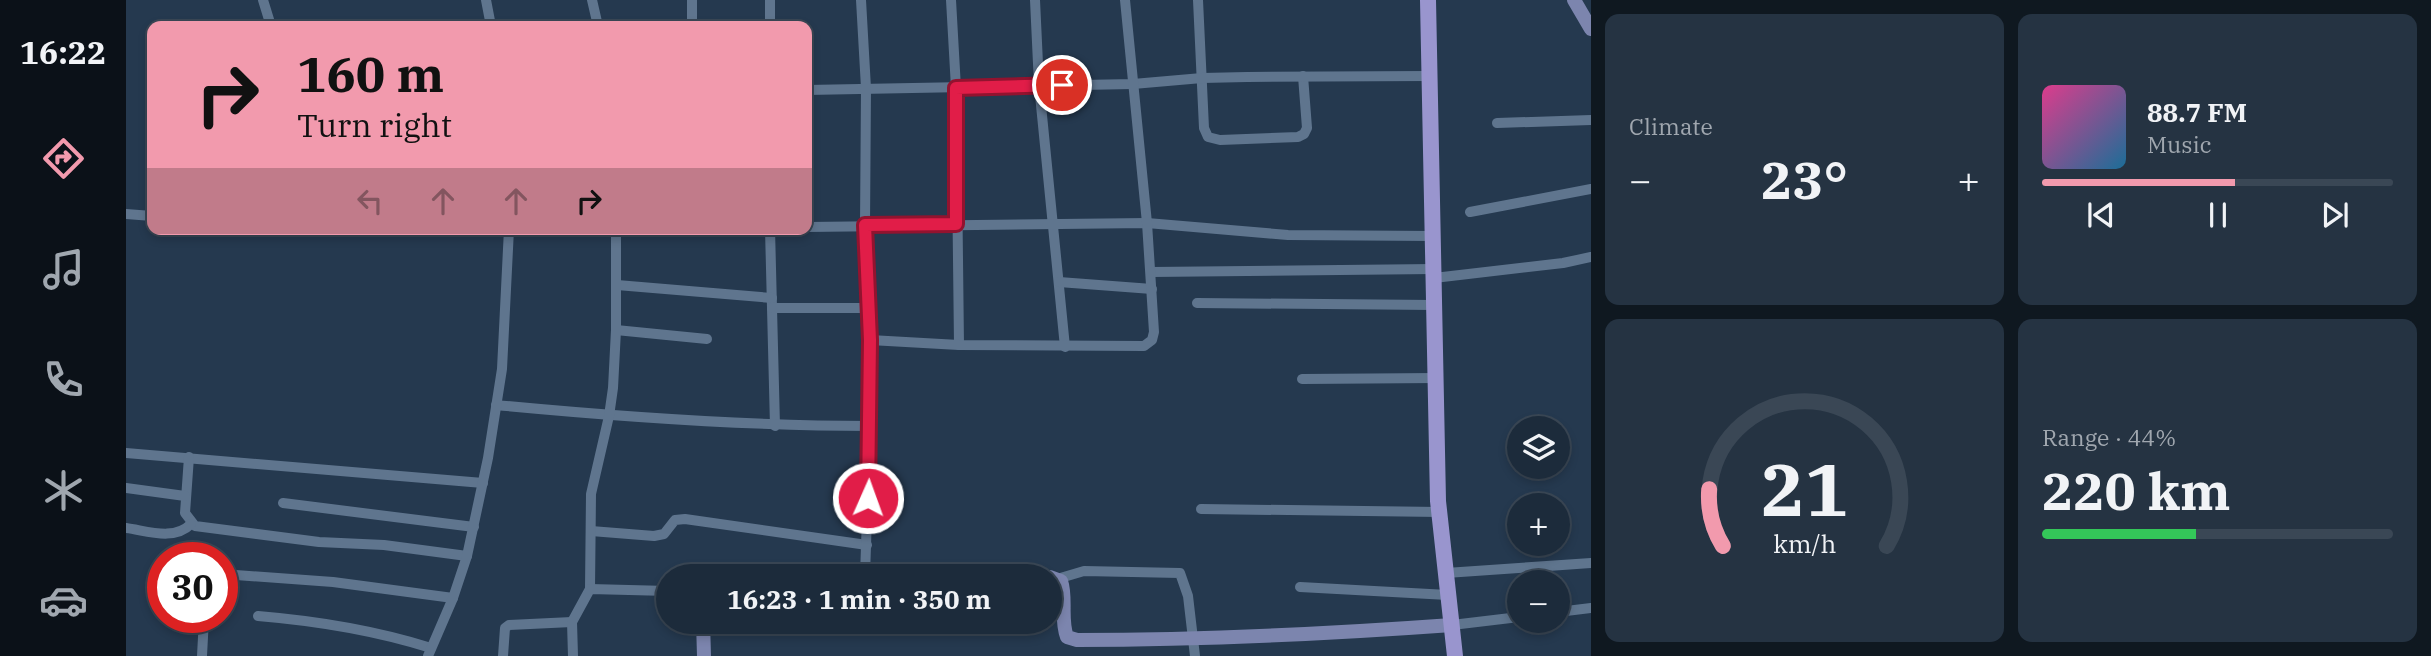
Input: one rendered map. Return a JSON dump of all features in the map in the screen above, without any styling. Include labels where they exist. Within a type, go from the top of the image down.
[{"type":"main road","points":[[1428,0],[1440,512],[1455,656]]},
{"type":"street","points":[[263,0],[269,21]]},
{"type":"street","points":[[486,0],[490,21]]},
{"type":"street","points":[[592,0],[597,21]]},
{"type":"street","points":[[692,0],[692,21]]},
{"type":"street","points":[[770,0],[770,21]]},
{"type":"street","points":[[861,0],[866,88],[865,225],[870,340],[866,564]]},
{"type":"street","points":[[951,0],[956,88],[959,345]]},
{"type":"street","points":[[1035,0],[1039,85],[1065,347]]},
{"type":"street","points":[[870,340],[1065,347],[1144,346],[1152,340],[1151,272],[1125,0]]},
{"type":"street","points":[[1198,0],[1204,128],[1208,137],[1220,141],[1298,137],[1304,134],[1307,128],[1303,76]]},
{"type":"street","points":[[1574,0],[1591,29]]},
{"type":"street","points":[[812,90],[1133,84],[1202,78],[1429,76]]},
{"type":"street","points":[[1497,123],[1591,120]]},
{"type":"street","points":[[1470,212],[1591,189]]},
{"type":"street","points":[[126,214],[147,216]]},
{"type":"street","points":[[812,227],[1147,223],[1288,235],[1433,236]]},
{"type":"street","points":[[258,616],[348,626],[389,634],[429,652],[453,598],[467,556],[483,483],[502,369],[509,235]]},
{"type":"street","points":[[573,656],[572,622],[590,589],[591,494],[610,416],[616,330],[616,235]]},
{"type":"street","points":[[770,235],[775,426]]},
{"type":"street","points":[[1151,272],[1434,273],[1563,263],[1591,257]]},
{"type":"street","points":[[1059,282],[1152,289]]},
{"type":"street","points":[[617,285],[772,303],[869,307]]},
{"type":"street","points":[[1197,303],[1434,306]]},
{"type":"street","points":[[616,330],[707,339]]},
{"type":"street","points":[[1302,379],[1437,379]]},
{"type":"street","points":[[496,405],[610,416],[775,426],[870,426]]},
{"type":"street","points":[[126,453],[483,483]]},
{"type":"street","points":[[189,457],[185,496],[186,513],[191,524]]},
{"type":"street","points":[[126,488],[185,496]]},
{"type":"street","points":[[283,503],[474,527]]},
{"type":"street","points":[[1200,509],[1440,512]]},
{"type":"street","points":[[591,531],[654,536],[664,534],[676,520],[685,519],[867,545]]},
{"type":"street","points":[[126,528],[173,535],[184,531],[191,524]]},
{"type":"street","points":[[191,524],[319,542],[384,545],[467,556]]},
{"type":"street","points":[[1446,573],[1591,563]]},
{"type":"street","points":[[1062,576],[1084,571],[1180,573],[1188,596],[1195,656]]},
{"type":"street","points":[[238,575],[333,582],[453,598]]},
{"type":"street","points":[[1062,584],[1063,626],[1066,637],[1077,640],[1194,640],[1320,635],[1507,618]]},
{"type":"street","points":[[1300,587],[1448,595]]},
{"type":"street","points":[[590,589],[656,591]]},
{"type":"street","points":[[1570,611],[1591,608]]},
{"type":"street","points":[[503,656],[505,628],[509,625],[572,622]]},
{"type":"street","points":[[202,656],[203,633]]},
{"type":"street","points":[[703,634],[704,656]]},
{"type":"route","points":[[868,498],[870,340],[865,225],[956,224],[956,88],[1062,85]]}]
